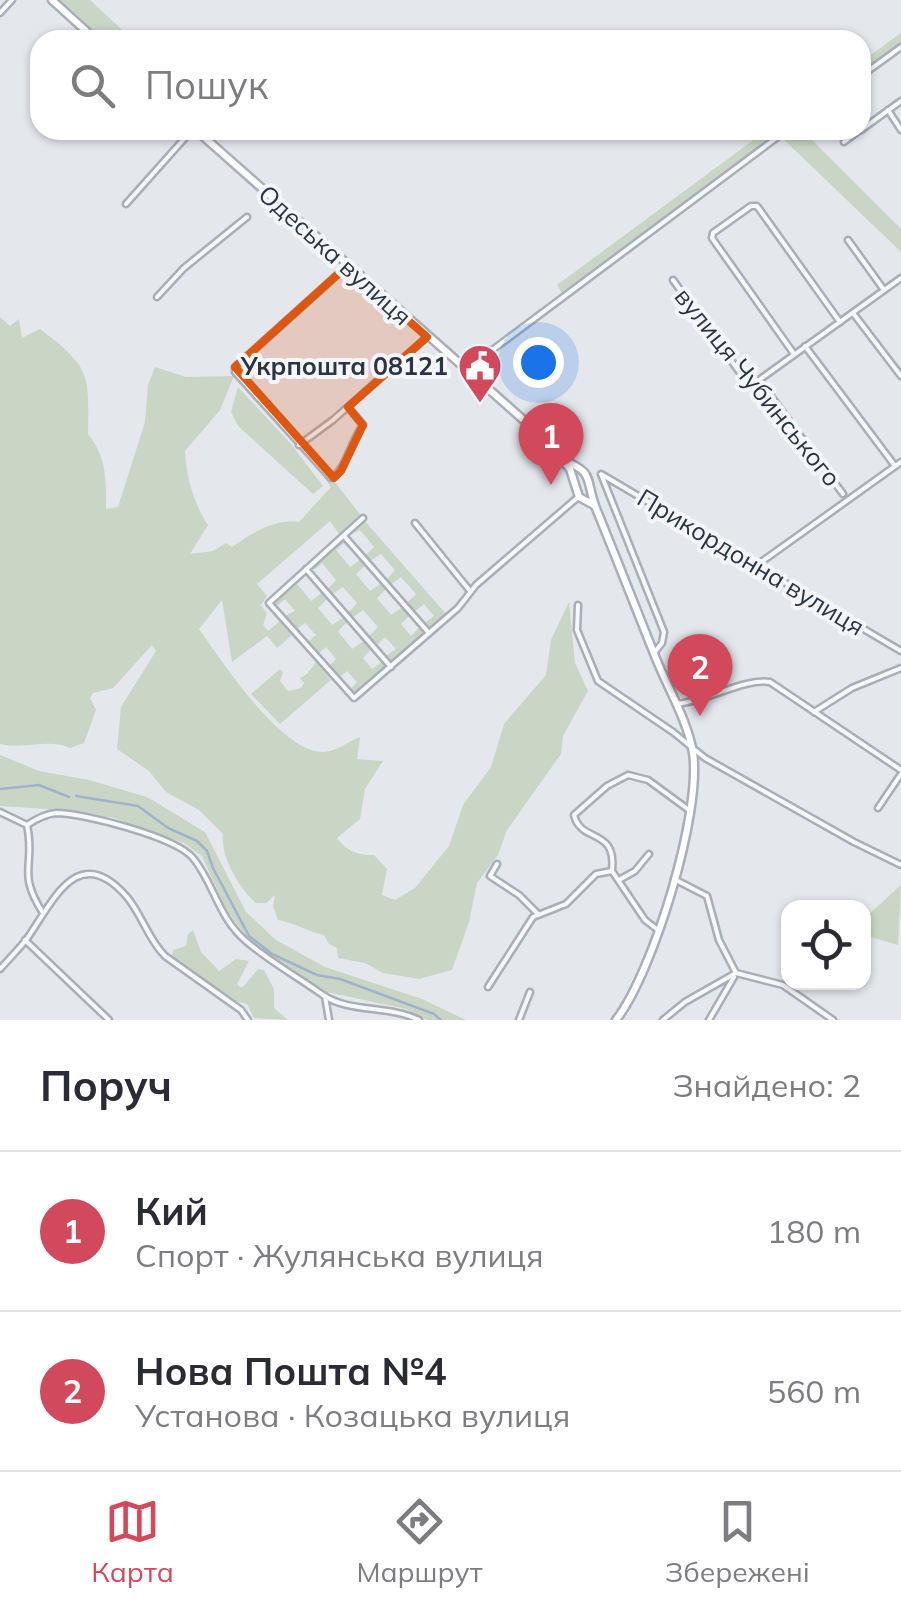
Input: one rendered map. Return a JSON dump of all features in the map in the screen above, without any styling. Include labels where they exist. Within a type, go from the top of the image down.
[{"type":"street","points":[[0,13],[12,0]]},
{"type":"street","points":[[52,0],[85,30]]},
{"type":"street","points":[[871,69],[901,47]]},
{"type":"street","points":[[871,123],[901,100]]},
{"type":"street","points":[[888,110],[901,130]]},
{"type":"street","points":[[126,204],[185,140]]},
{"type":"street","name":"Одеська вулиця","points":[[205,140],[563,460],[579,470]]},
{"type":"street","points":[[470,375],[487,354],[774,140]]},
{"type":"street","points":[[794,354],[712,238],[713,233],[751,206],[756,206],[840,322]]},
{"type":"street","points":[[156,296],[247,217]]},
{"type":"street","points":[[848,240],[884,290]]},
{"type":"street","points":[[347,266],[235,367],[240,380],[299,446],[334,478],[363,426],[348,407]]},
{"type":"street","points":[[758,380],[901,278]]},
{"type":"street","name":"вулиця Чубинського","points":[[673,280],[746,380],[758,380],[842,494]]},
{"type":"street","points":[[852,312],[901,376]]},
{"type":"street","points":[[299,446],[426,337]]},
{"type":"street","points":[[804,346],[894,466]]},
{"type":"street","points":[[757,566],[901,462]]},
{"type":"street","points":[[579,470],[692,748],[694,776],[660,931],[636,987],[616,1020]]},
{"type":"street","points":[[579,470],[581,498]]},
{"type":"street","name":"Прикордонна вулиця","points":[[579,470],[600,474],[901,651]]},
{"type":"street","name":"Прикордонна вулиця","points":[[600,474],[664,632],[654,653]]},
{"type":"street","points":[[363,518],[273,597],[270,606],[354,698],[458,608],[470,592],[591,493]]},
{"type":"street","points":[[581,498],[595,506]]},
{"type":"street","points":[[416,523],[470,592]]},
{"type":"street","points":[[344,536],[429,633]]},
{"type":"street","points":[[306,568],[390,666]]},
{"type":"street","points":[[578,605],[577,630],[598,681],[692,748],[854,842],[901,864]]},
{"type":"street","points":[[814,712],[852,688],[901,668]]},
{"type":"street","points":[[675,704],[704,700],[764,681],[901,772],[878,808]]},
{"type":"street","points":[[660,931],[645,920],[612,871],[614,854],[610,847],[578,826],[574,818],[579,809],[628,775],[638,776],[689,810]]},
{"type":"street","points":[[0,812],[27,824],[53,813],[120,824],[183,848],[197,862],[217,905],[247,942],[325,996],[419,1020]]},
{"type":"street","points":[[27,824],[28,886],[43,913]]},
{"type":"street","points":[[619,880],[635,872],[648,854]]},
{"type":"street","points":[[497,864],[490,876],[520,895],[538,914]]},
{"type":"street","points":[[488,987],[538,914],[566,904],[596,874],[612,871]]},
{"type":"street","points":[[0,970],[25,940],[58,888],[91,874],[108,880],[136,910],[154,945],[165,956],[242,1010],[248,1020]]},
{"type":"street","points":[[674,879],[707,896],[719,940],[736,973]]},
{"type":"street","points":[[25,940],[110,1020]]},
{"type":"street","points":[[709,1020],[736,973]]},
{"type":"street","points":[[662,1020],[736,973],[784,986],[833,1020]]},
{"type":"street","points":[[519,1020],[530,992]]},
{"type":"street","points":[[325,996],[329,1020]]},
{"type":"highlighted area","points":[[347,266],[427,337],[348,407],[363,425],[334,478],[235,367]]},
{"type":"green space","points":[[60,0],[90,0],[122,30],[93,30]]},
{"type":"green space","points":[[901,33],[901,44],[871,66],[871,55]]},
{"type":"green space","points":[[753,140],[768,140],[563,295],[557,285]]},
{"type":"green space","points":[[784,140],[812,140],[901,229],[901,252]]},
{"type":"green space","points":[[0,317],[10,326],[19,319],[22,338],[40,329],[69,353],[84,373],[88,434],[102,460],[106,509],[118,507],[145,422],[148,385],[155,367],[186,377],[234,376],[220,410],[185,451],[192,490],[208,525],[190,554],[213,551],[226,543],[232,547],[272,525],[299,522],[331,487],[318,470],[335,482],[362,517],[340,535],[330,521],[257,584],[267,596],[261,605],[267,614],[263,625],[268,631],[280,621],[292,635],[277,648],[267,636],[232,662],[222,600],[199,629],[254,703],[290,738],[308,749],[324,752],[360,737],[357,759],[383,761],[365,789],[360,819],[337,838],[353,852],[374,855],[387,869],[382,895],[395,900],[415,888],[449,846],[463,805],[491,767],[504,724],[546,675],[551,640],[569,602],[575,663],[588,691],[563,736],[561,754],[507,830],[498,855],[477,883],[469,922],[452,970],[419,979],[383,973],[365,963],[338,958],[337,948],[324,935],[278,920],[273,906],[275,895],[266,903],[256,903],[250,897],[228,862],[223,834],[199,810],[166,792],[149,771],[117,749],[121,707],[156,651],[152,645],[113,688],[93,693],[90,698],[96,710],[84,743],[70,748],[54,744],[0,744]]},
{"type":"green space","points":[[238,387],[291,444],[323,486],[313,494],[238,426],[231,412]]},
{"type":"green space","points":[[364,520],[446,614],[430,628],[424,624],[434,616],[424,604],[414,612],[406,604],[416,594],[401,577],[390,585],[386,580],[395,570],[381,554],[370,561],[365,556],[374,547],[360,530],[348,536]]},
{"type":"green space","points":[[342,540],[346,541],[336,550],[350,567],[361,559],[366,565],[356,574],[370,591],[382,583],[387,588],[377,598],[391,615],[403,607],[410,615],[401,624],[411,636],[420,627],[424,632],[392,662],[386,656],[396,649],[385,637],[376,646],[368,637],[378,627],[363,610],[352,618],[348,613],[357,603],[343,587],[331,595],[327,590],[336,580],[322,563],[310,569]]},
{"type":"green space","points":[[307,573],[297,584],[311,601],[323,592],[328,598],[318,608],[332,625],[344,617],[348,621],[338,631],[352,649],[365,640],[371,649],[363,658],[372,669],[382,662],[386,665],[354,695],[349,691],[357,682],[347,671],[338,679],[325,664],[336,659],[326,647],[319,653],[320,658],[303,640],[305,637],[309,641],[316,635],[305,623],[298,628],[298,634],[283,617],[295,611],[285,599],[277,610],[272,603]]},
{"type":"green space","points":[[316,662],[331,680],[280,724],[251,694],[280,669],[280,681],[288,691],[301,688],[304,683],[300,678]]},
{"type":"green space","points":[[0,755],[39,771],[147,797],[205,832],[246,912],[276,940],[325,967],[422,999],[466,1020],[427,1020],[406,1009],[327,992],[248,940],[225,907],[202,856],[184,843],[111,817],[84,818],[47,809],[0,806]]},
{"type":"green space","points":[[901,885],[898,945],[871,937],[871,912]]},
{"type":"green space","points":[[193,930],[201,952],[219,971],[236,959],[249,961],[237,984],[242,988],[258,969],[264,970],[274,989],[274,1008],[288,1020],[254,1018],[247,1004],[232,1000],[176,960],[173,950],[186,946]]},
{"type":"waterway","points":[[0,789],[39,785],[69,797]]},
{"type":"waterway","points":[[76,796],[138,806],[168,828],[197,841],[207,851],[249,936],[272,954],[317,975],[340,979],[441,1020]]},
{"type":"place","name":"Укрпошта 08121","points":[[480,404]]},
{"type":"place","name":"Кий","points":[[551,485]]},
{"type":"place","name":"Нова Пошта №4","points":[[700,716]]}]
